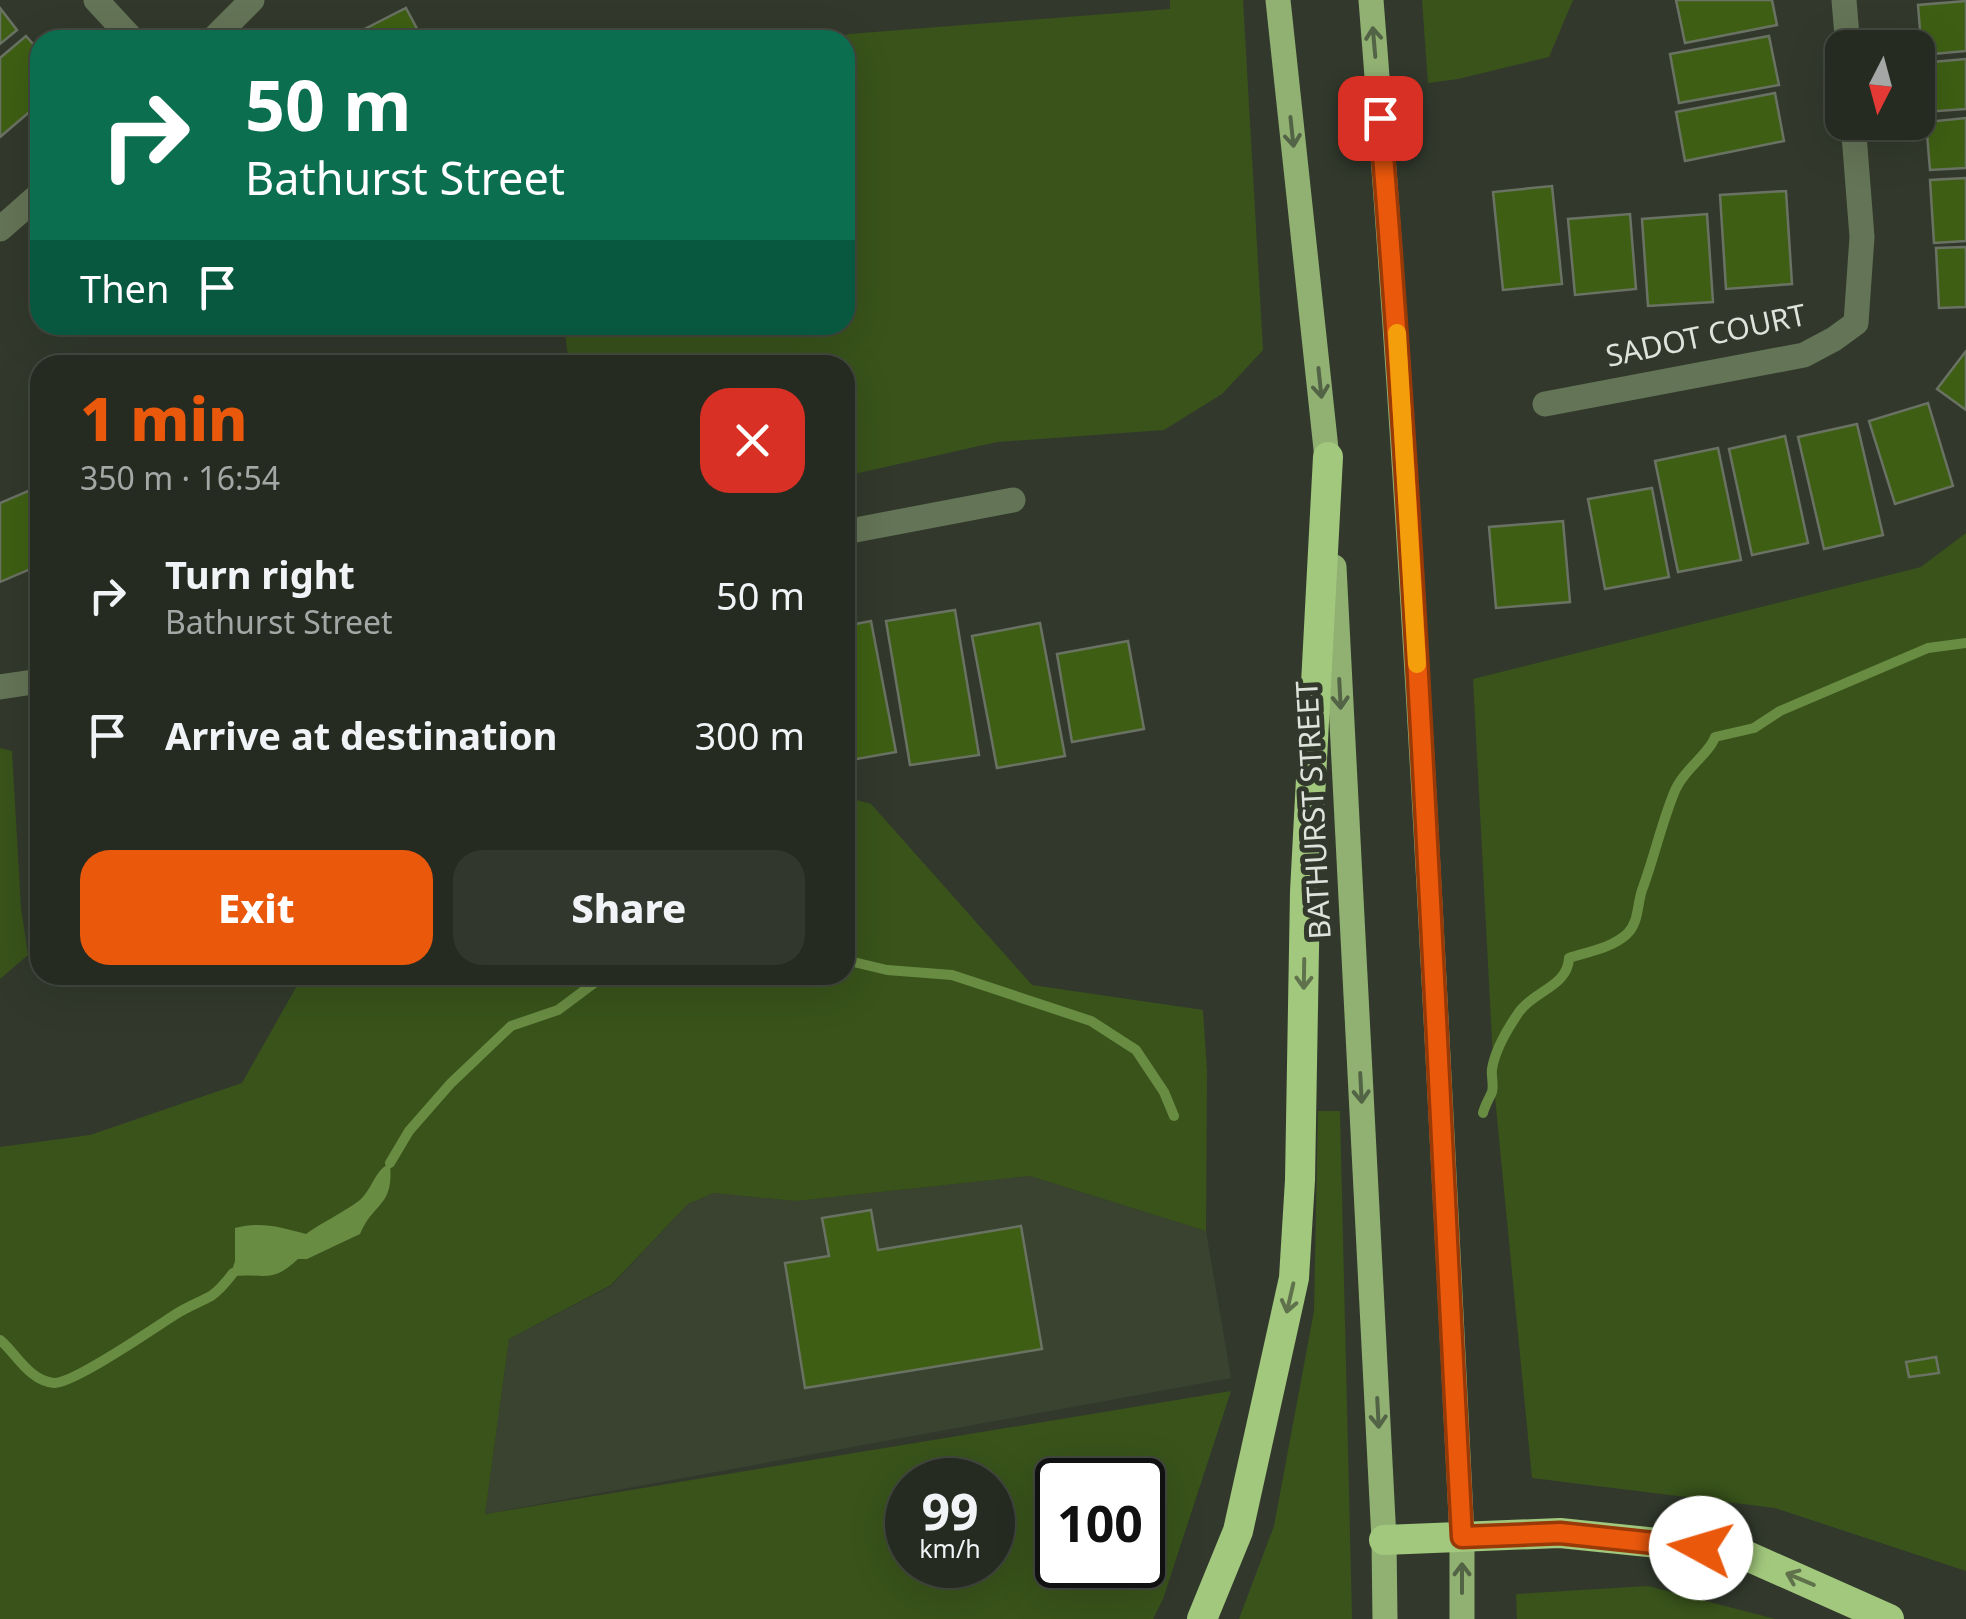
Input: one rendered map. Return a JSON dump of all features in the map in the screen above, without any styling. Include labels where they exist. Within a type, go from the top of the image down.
[{"type":"highway","points":[[1202,1619],[1238,1532],[1294,1278],[1300,1180],[1305,892],[1328,457]]},
{"type":"highway","points":[[1384,1540],[1560,1533],[1736,1552],[1889,1619]]},
{"type":"main road","name":"BATHURST STREET","points":[[1278,0],[1328,457],[1385,1619]]},
{"type":"main road","points":[[1370,0],[1396,316],[1425,788],[1462,1537],[1462,1619]]},
{"type":"street","points":[[96,0],[124,30]]},
{"type":"street","points":[[222,30],[252,0]]},
{"type":"street","points":[[1844,0],[1846,30]]},
{"type":"street","name":"SADOT COURT","points":[[1545,404],[1804,355],[1856,322],[1862,237],[1854,140]]},
{"type":"street","points":[[0,229],[30,203]]},
{"type":"street","points":[[855,530],[1014,500]]},
{"type":"street","points":[[0,687],[30,682]]},
{"type":"shaded area","points":[[1170,0],[1243,0],[1263,350],[1222,394],[1164,430],[997,442],[855,474],[855,355],[568,355],[565,335],[855,335],[855,34],[1170,9]]},
{"type":"shaded area","points":[[1422,0],[1573,0],[1549,57],[1428,83]]},
{"type":"shaded area","points":[[1966,533],[1966,1571],[1775,1508],[1532,1478],[1495,1097],[1473,679],[1921,567]]},
{"type":"shaded area","points":[[0,748],[12,751],[21,908],[28,955],[0,979]]},
{"type":"shaded area","points":[[855,800],[871,804],[1032,985],[1203,1010],[1207,1071],[1206,1231],[1030,1176],[796,1201],[714,1193],[688,1204],[611,1285],[509,1339],[485,1514],[1231,1391],[1163,1599],[1153,1619],[0,1619],[0,1147],[90,1135],[242,1083],[297,985],[855,985]]},
{"type":"shaded area","points":[[1318,1111],[1340,1111],[1352,1619],[1239,1619],[1274,1526],[1314,1311]]},
{"type":"shaded area","points":[[390,1163],[386,1197],[360,1234],[307,1259],[298,1259],[274,1275],[235,1276],[235,1228],[262,1225],[306,1234],[360,1200],[380,1170]]},
{"type":"shaded area","points":[[1030,1176],[1206,1231],[1231,1378],[485,1514],[509,1339],[611,1286],[688,1204],[714,1193],[796,1201]]},
{"type":"shaded area","points":[[1648,1586],[1775,1619],[1517,1619],[1516,1594]]},
{"type":"building","points":[[1676,0],[1772,0],[1777,25],[1685,43]]},
{"type":"building","points":[[1966,1],[1966,51],[1935,54],[1935,30],[1920,30],[1918,5]]},
{"type":"building","points":[[0,8],[17,30],[0,44]]},
{"type":"building","points":[[406,8],[418,30],[363,30]]},
{"type":"building","points":[[26,36],[30,41],[30,112],[0,137],[0,58]]},
{"type":"building","points":[[1769,36],[1779,85],[1679,103],[1670,54]]},
{"type":"building","points":[[1966,59],[1966,109],[1935,111],[1935,62]]},
{"type":"building","points":[[1775,93],[1784,141],[1685,161],[1676,112]]},
{"type":"building","points":[[1966,118],[1966,168],[1930,170],[1928,140],[1935,140],[1935,121]]},
{"type":"building","points":[[1966,178],[1966,241],[1934,243],[1930,180]]},
{"type":"building","points":[[1552,186],[1562,284],[1503,290],[1493,192]]},
{"type":"building","points":[[1786,191],[1792,284],[1726,289],[1720,195]]},
{"type":"building","points":[[1630,214],[1636,289],[1575,295],[1568,219]]},
{"type":"building","points":[[1707,214],[1713,302],[1648,306],[1642,219]]},
{"type":"building","points":[[1966,247],[1966,307],[1939,308],[1936,248]]},
{"type":"building","points":[[1966,351],[1966,410],[1937,389]]},
{"type":"building","points":[[1928,403],[1953,486],[1895,504],[1869,421]]},
{"type":"building","points":[[1857,424],[1883,535],[1824,549],[1798,437]]},
{"type":"building","points":[[1785,436],[1808,543],[1752,555],[1729,449]]},
{"type":"building","points":[[1718,448],[1741,560],[1678,572],[1655,461]]},
{"type":"building","points":[[1652,488],[1669,577],[1605,589],[1588,499]]},
{"type":"building","points":[[30,490],[30,569],[0,582],[0,503]]},
{"type":"building","points":[[1563,521],[1570,602],[1496,608],[1489,527]]},
{"type":"building","points":[[955,610],[979,755],[910,765],[886,621]]},
{"type":"building","points":[[871,621],[896,752],[855,759],[855,624]]},
{"type":"building","points":[[1040,623],[1065,756],[997,768],[972,636]]},
{"type":"building","points":[[1128,641],[1144,729],[1072,742],[1057,654]]},
{"type":"building","points":[[871,1210],[878,1250],[1021,1226],[1042,1349],[805,1388],[785,1263],[829,1256],[822,1218]]},
{"type":"building","points":[[1936,1357],[1939,1373],[1909,1377],[1906,1362]]},
{"type":"waterway","points":[[1483,1113],[1492,1092],[1496,1054],[1519,1012],[1557,982],[1569,958],[1614,943],[1631,929],[1674,793],[1715,737],[1754,728],[1780,711],[1928,648],[1966,643]]},
{"type":"waterway","points":[[855,962],[887,970],[952,975],[1091,1021],[1136,1050],[1164,1092],[1174,1116]]},
{"type":"waterway","points":[[390,1163],[409,1131],[451,1083],[511,1026],[558,1010],[592,985]]},
{"type":"waterway","points":[[0,1340],[37,1377],[54,1383],[64,1381],[211,1296],[233,1273]]},
{"type":"slow traffic","points":[[1397,333],[1417,664]]},
{"type":"route","points":[[1380,118],[1425,788],[1462,1537],[1560,1533],[1701,1548]]}]
